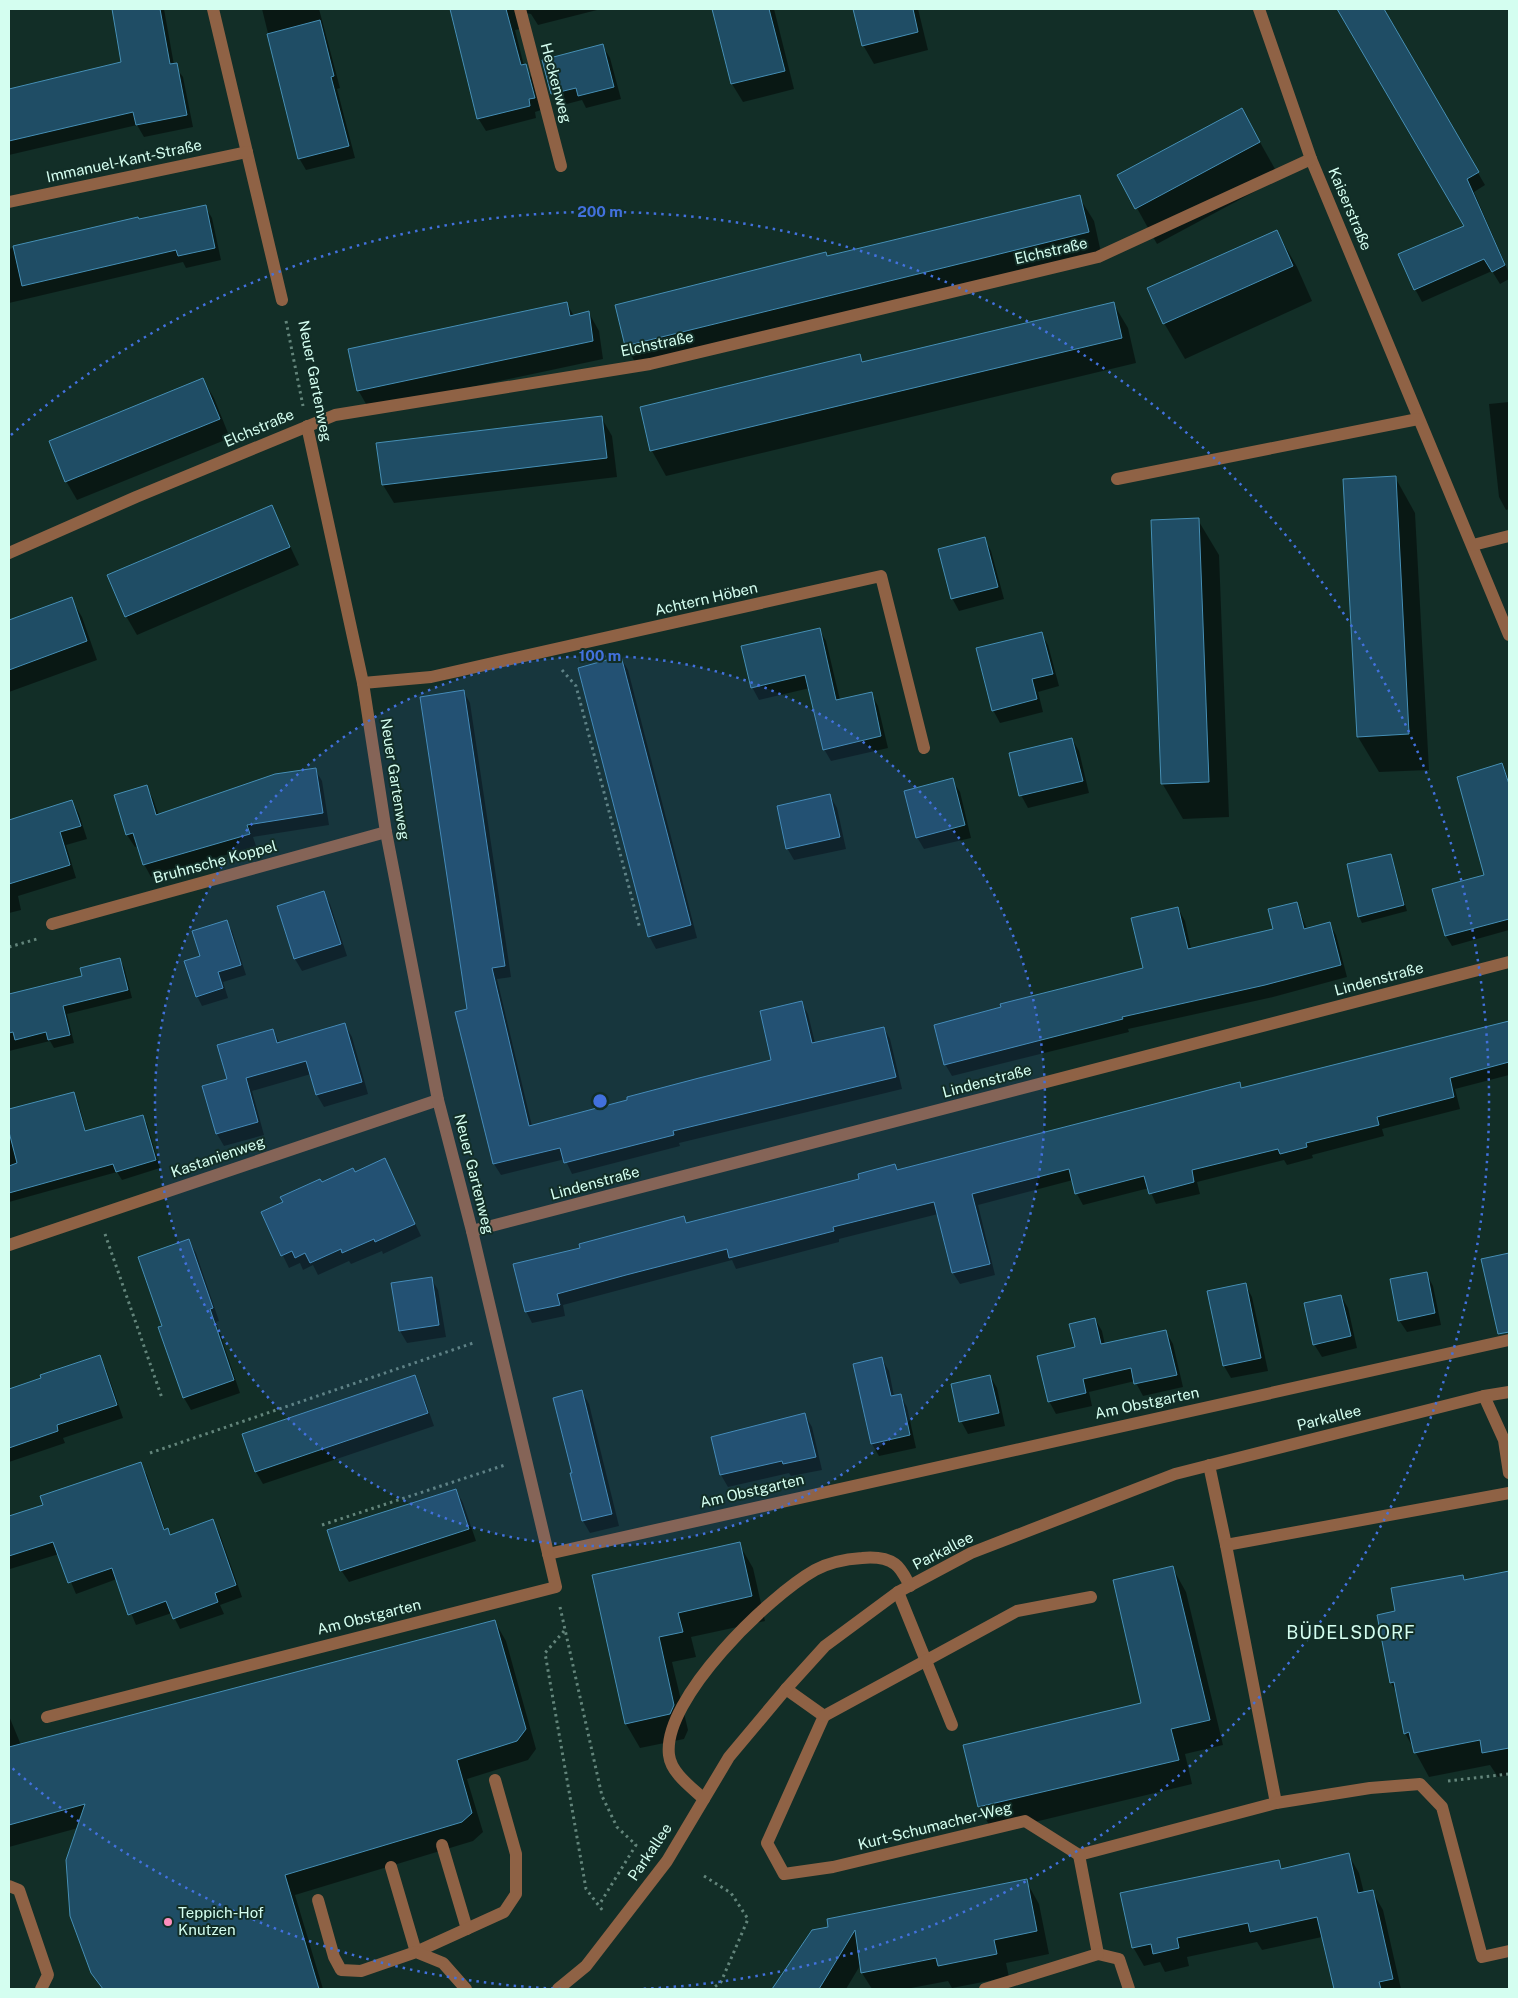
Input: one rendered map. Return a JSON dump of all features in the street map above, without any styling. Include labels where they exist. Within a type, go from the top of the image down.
[{"type":"street","points":[[213,9],[282,300]]},
{"type":"street","name":"Heckenweg","points":[[520,9],[561,166]]},
{"type":"street","name":"Kaiserstraße","points":[[1260,9],[1311,159],[1509,635]]},
{"type":"street","name":"Immanuel-Kant-Straße","points":[[9,202],[247,152]]},
{"type":"street","name":"Elchstraße","points":[[9,552],[335,415],[650,364],[1098,257],[1311,159]]},
{"type":"street","points":[[1117,478],[1418,419]]},
{"type":"street","name":"Neuer Gartenweg","points":[[307,426],[363,683],[386,832],[438,1100],[497,1334],[548,1554]]},
{"type":"street","points":[[1473,545],[1509,536]]},
{"type":"street","name":"Achtern Höben","points":[[363,683],[431,677],[881,576],[924,748]]},
{"type":"street","name":"Bruhnsche Koppel","points":[[52,924],[386,832]]},
{"type":"street","name":"Lindenstraße","points":[[472,1231],[1509,962]]},
{"type":"street","name":"Kastanienweg","points":[[9,1245],[438,1100]]},
{"type":"street","name":"Am Obstgarten","points":[[548,1554],[1509,1340]]},
{"type":"street","name":"Parkallee","points":[[558,1989],[586,1966],[667,1860],[729,1757],[786,1689],[824,1646],[898,1592],[971,1552],[1175,1474],[1484,1396],[1509,1392]]},
{"type":"street","points":[[1484,1396],[1504,1440],[1509,1472]]},
{"type":"street","points":[[1209,1465],[1276,1803]]},
{"type":"street","points":[[1226,1545],[1509,1493]]},
{"type":"street","points":[[548,1554],[556,1587]]},
{"type":"street","points":[[704,1799],[673,1766],[669,1746],[672,1734],[690,1694],[738,1633],[787,1587],[816,1569],[842,1561],[866,1558],[884,1559],[899,1569],[910,1586]]},
{"type":"street","name":"Am Obstgarten","points":[[47,1717],[556,1587]]},
{"type":"street","points":[[898,1592],[952,1725]]},
{"type":"street","points":[[786,1689],[824,1716],[1018,1611],[1091,1597]]},
{"type":"street","name":"Kurt-Schumacher-Weg","points":[[824,1716],[768,1843],[784,1874],[833,1867],[1024,1821],[1079,1855]]},
{"type":"street","points":[[318,1900],[334,1957],[341,1970],[361,1971],[416,1952],[504,1912],[516,1894],[516,1854],[495,1780]]},
{"type":"street","points":[[1098,1954],[1079,1855],[1276,1803],[1370,1788],[1420,1784],[1442,1807],[1482,1957],[1509,1951]]},
{"type":"street","points":[[442,1845],[467,1929]]},
{"type":"street","points":[[390,1867],[416,1952]]},
{"type":"street","points":[[9,1886],[19,1890],[48,1975],[42,1989]]},
{"type":"street","points":[[416,1952],[443,1963],[466,1989]]},
{"type":"street","points":[[985,1989],[1098,1954],[1120,1959],[1129,1989]]},
{"type":"path","name":"Neuer Gartenweg","points":[[282,300],[307,426]]},
{"type":"path","points":[[544,652],[576,686],[640,930]]},
{"type":"path","points":[[9,947],[35,941],[52,924]]},
{"type":"path","points":[[98,1215],[162,1398]]},
{"type":"path","points":[[150,1453],[497,1334]]},
{"type":"path","points":[[322,1525],[527,1458]]},
{"type":"path","points":[[556,1587],[602,1796],[617,1827],[636,1845],[599,1905]]},
{"type":"path","points":[[564,1630],[545,1653],[586,1889],[615,1928]]},
{"type":"path","points":[[1420,1784],[1509,1774]]},
{"type":"path","points":[[704,1876],[731,1893],[748,1919],[721,1982],[712,1989]]},
{"type":"building","points":[[112,9],[160,9],[170,64],[177,63],[187,115],[136,125],[133,112],[9,141],[9,89],[121,62]]},
{"type":"building","points":[[450,9],[506,9],[521,65],[526,64],[535,98],[529,99],[530,106],[477,119]]},
{"type":"building","points":[[712,9],[769,9],[785,71],[731,84]]},
{"type":"building","points":[[853,9],[913,9],[918,32],[862,46]]},
{"type":"building","points":[[1337,9],[1384,9],[1479,172],[1467,179],[1505,265],[1492,272],[1484,259],[1414,290],[1398,254],[1464,226]]},
{"type":"building","points":[[320,20],[334,76],[331,77],[349,146],[298,159],[267,34]]},
{"type":"building","points":[[603,44],[614,87],[578,96],[576,88],[551,94],[542,60]]},
{"type":"building","points":[[1242,108],[1260,142],[1135,209],[1117,175]]},
{"type":"building","points":[[1080,195],[1089,232],[625,346],[615,305],[826,252],[827,256]]},
{"type":"building","points":[[206,205],[215,248],[178,256],[176,250],[22,286],[13,246],[138,217],[139,219]]},
{"type":"building","points":[[1277,230],[1293,266],[1163,324],[1147,288]]},
{"type":"building","points":[[567,302],[570,316],[589,311],[593,341],[357,391],[348,349]]},
{"type":"building","points":[[1114,302],[1122,338],[650,451],[640,407],[860,354],[862,362]]},
{"type":"building","points":[[203,378],[220,419],[65,482],[49,441]]},
{"type":"building","points":[[602,416],[607,458],[382,485],[376,443]]},
{"type":"building","points":[[1396,476],[1409,734],[1357,737],[1343,479]]},
{"type":"building","points":[[272,505],[290,547],[125,617],[107,575]]},
{"type":"building","points":[[1199,518],[1209,782],[1161,784],[1151,520]]},
{"type":"building","points":[[985,537],[998,587],[951,599],[938,549]]},
{"type":"building","points":[[72,597],[87,641],[9,670],[9,620]]},
{"type":"building","points":[[820,628],[836,700],[872,692],[881,736],[823,750],[805,675],[751,688],[741,646]]},
{"type":"building","points":[[1042,632],[1053,674],[1032,679],[1037,699],[992,711],[976,648]]},
{"type":"building","points":[[621,656],[691,925],[648,937],[578,668]]},
{"type":"building","points":[[464,690],[505,966],[492,968],[529,1126],[627,1100],[627,1097],[771,1060],[760,1011],[802,1001],[812,1043],[884,1027],[896,1077],[673,1131],[674,1135],[564,1163],[560,1148],[493,1164],[455,1012],[467,1009],[420,697]]},
{"type":"building","points":[[1072,738],[1083,781],[1019,796],[1009,753]]},
{"type":"building","points":[[1502,763],[1509,784],[1509,919],[1445,936],[1432,889],[1484,875],[1457,777]]},
{"type":"building","points":[[316,768],[323,813],[247,825],[250,834],[143,865],[133,833],[126,835],[114,795],[147,785],[156,815],[275,774]]},
{"type":"building","points":[[953,778],[965,825],[916,838],[904,791]]},
{"type":"building","points":[[830,794],[840,837],[786,849],[777,806]]},
{"type":"building","points":[[72,800],[81,826],[60,832],[70,865],[9,884],[9,820]]},
{"type":"building","points":[[1391,854],[1404,905],[1358,917],[1347,864]]},
{"type":"building","points":[[324,891],[341,944],[294,959],[277,906]]},
{"type":"building","points":[[1297,902],[1304,929],[1330,922],[1341,965],[1265,985],[1122,1017],[1123,1019],[944,1065],[934,1025],[1001,1007],[1000,1004],[1143,968],[1131,918],[1178,907],[1188,949],[1273,929],[1268,909]]},
{"type":"building","points":[[227,920],[241,965],[218,972],[223,988],[196,997],[184,961],[200,956],[192,931]]},
{"type":"building","points":[[120,958],[128,990],[63,1006],[70,1035],[48,1040],[46,1032],[15,1040],[13,1032],[9,1033],[9,994],[82,976],[80,968]]},
{"type":"building","points":[[1509,1021],[1509,1062],[1450,1078],[1454,1097],[1377,1117],[1379,1125],[1306,1143],[1307,1147],[1280,1154],[1278,1149],[1192,1170],[1194,1182],[1149,1194],[1144,1176],[1075,1194],[1069,1169],[972,1194],[990,1264],[952,1273],[934,1202],[833,1227],[834,1231],[729,1258],[727,1249],[626,1275],[557,1294],[560,1305],[525,1312],[513,1264],[580,1248],[579,1244],[684,1216],[686,1223],[859,1179],[858,1174],[895,1164],[897,1170],[1240,1082],[1241,1088]]},
{"type":"building","points":[[345,1023],[362,1082],[316,1095],[306,1061],[246,1078],[258,1122],[216,1134],[202,1086],[227,1079],[217,1045],[273,1029],[277,1043]]},
{"type":"building","points":[[74,1092],[85,1131],[143,1115],[156,1160],[116,1172],[113,1164],[9,1193],[9,1166],[17,1163],[9,1132],[9,1109]]},
{"type":"building","points":[[385,1158],[415,1224],[375,1242],[374,1239],[342,1253],[341,1249],[310,1263],[305,1253],[295,1258],[292,1251],[281,1256],[261,1212],[283,1202],[280,1197],[320,1179],[322,1182],[353,1168],[355,1172]]},
{"type":"building","points":[[189,1239],[213,1308],[210,1309],[234,1380],[183,1398],[158,1327],[162,1326],[138,1257]]},
{"type":"building","points":[[1509,1253],[1509,1332],[1498,1334],[1481,1259]]},
{"type":"building","points":[[1427,1272],[1435,1313],[1398,1321],[1390,1279]]},
{"type":"building","points":[[432,1277],[439,1325],[399,1331],[391,1283]]},
{"type":"building","points":[[1246,1283],[1261,1358],[1223,1366],[1207,1291]]},
{"type":"building","points":[[1341,1295],[1351,1336],[1313,1345],[1304,1303]]},
{"type":"building","points":[[1095,1318],[1101,1344],[1166,1330],[1177,1375],[1134,1384],[1131,1368],[1083,1379],[1086,1393],[1048,1402],[1037,1356],[1075,1347],[1069,1324]]},
{"type":"building","points":[[100,1355],[117,1405],[57,1425],[58,1431],[9,1448],[9,1389],[41,1378],[40,1375]]},
{"type":"building","points":[[882,1357],[891,1396],[901,1394],[910,1435],[871,1444],[853,1364]]},
{"type":"building","points":[[415,1375],[428,1413],[255,1472],[242,1434]]},
{"type":"building","points":[[990,1375],[999,1413],[959,1422],[951,1384]]},
{"type":"building","points":[[582,1390],[612,1514],[582,1521],[553,1398]]},
{"type":"building","points":[[805,1413],[816,1457],[783,1464],[782,1461],[720,1475],[711,1437]]},
{"type":"building","points":[[141,1462],[164,1530],[168,1528],[170,1535],[213,1519],[236,1585],[215,1593],[218,1602],[173,1619],[166,1601],[128,1615],[112,1568],[68,1583],[53,1542],[9,1556],[9,1516],[43,1505],[40,1496]]},
{"type":"building","points":[[456,1489],[469,1529],[340,1571],[327,1530]]},
{"type":"building","points":[[740,1542],[752,1596],[678,1613],[683,1632],[659,1637],[674,1705],[670,1714],[625,1724],[592,1575]]},
{"type":"building","points":[[1173,1566],[1210,1720],[1171,1729],[1179,1760],[978,1807],[963,1745],[1141,1703],[1113,1580]]},
{"type":"building","points":[[1509,1571],[1509,1748],[1482,1753],[1480,1740],[1414,1753],[1409,1732],[1404,1734],[1394,1682],[1390,1683],[1377,1615],[1395,1611],[1391,1588],[1463,1575],[1464,1580]]},
{"type":"building","points":[[495,1620],[526,1729],[517,1741],[457,1760],[472,1813],[462,1822],[285,1875],[319,1989],[103,1989],[91,1973],[70,1916],[66,1860],[85,1804],[9,1825],[9,1747]]},
{"type":"building","points":[[1349,1853],[1358,1893],[1373,1890],[1393,1979],[1379,1982],[1381,1989],[1334,1989],[1317,1917],[1250,1932],[1248,1923],[1177,1938],[1179,1948],[1153,1954],[1151,1944],[1132,1948],[1120,1893],[1279,1860],[1281,1869]]},
{"type":"building","points":[[1027,1879],[1037,1931],[994,1940],[997,1954],[938,1966],[936,1958],[861,1973],[855,1930],[819,1989],[772,1989],[812,1930],[828,1927],[827,1919]]},
{"type":"place","name":"Teppich-Hof Knutzen","points":[[168,1922]]},
{"type":"district","name":"BÜDELSDORF","points":[[1351,1633]]}]
